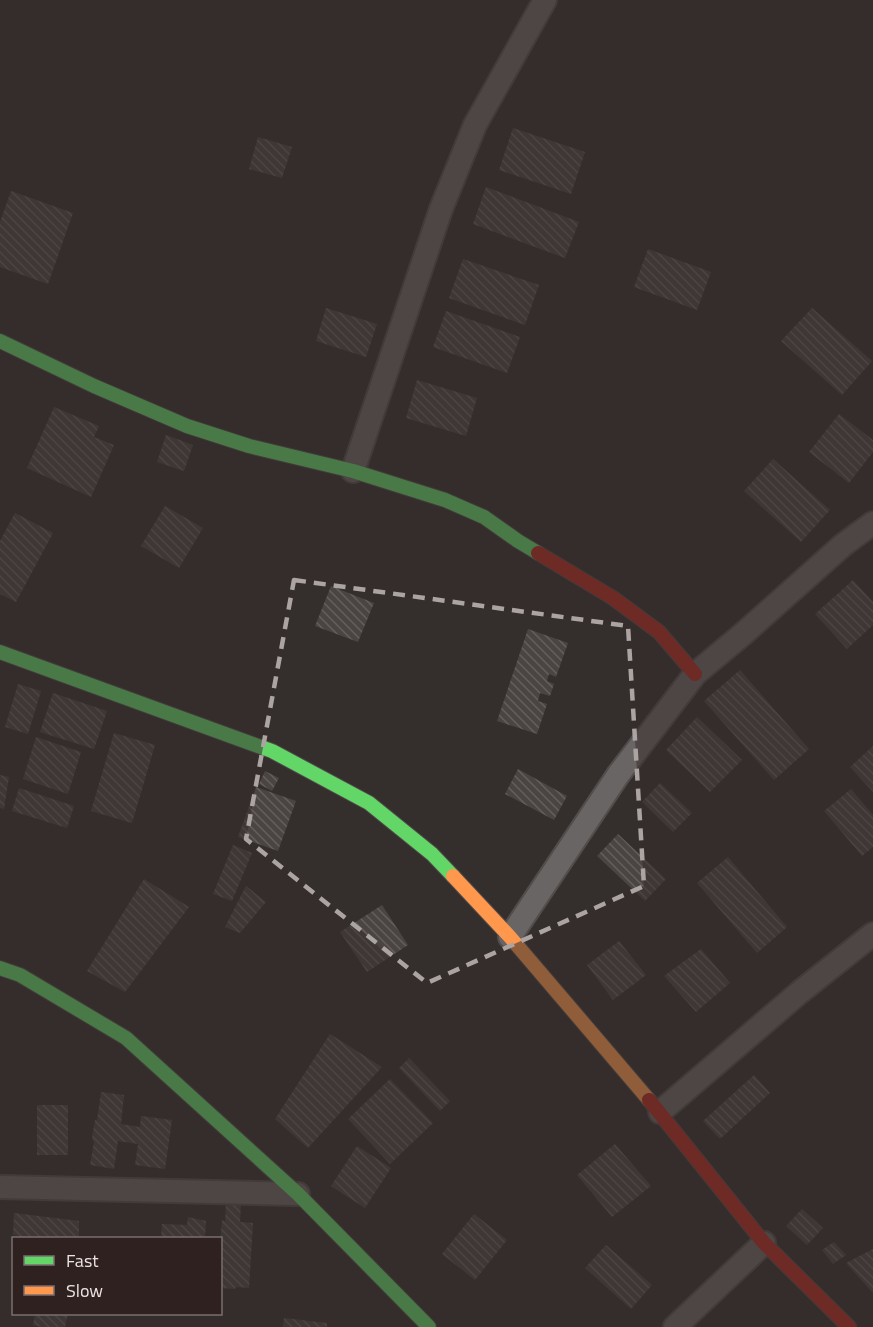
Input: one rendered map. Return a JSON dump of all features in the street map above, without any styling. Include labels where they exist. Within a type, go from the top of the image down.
[{"type":"street","points":[[353,471],[441,209],[475,125],[544,0]]},
{"type":"street","points":[[0,341],[94,386],[187,426],[249,446],[353,471],[445,500],[484,517],[518,541],[613,598],[659,632],[695,674]]},
{"type":"street","points":[[510,937],[618,775],[695,674],[843,545],[873,523]]},
{"type":"street","points":[[0,652],[272,751],[369,802],[432,854],[510,937],[660,1112],[764,1243],[849,1327]]},
{"type":"street","points":[[660,1112],[800,992],[873,934]]},
{"type":"street","points":[[0,968],[20,975],[126,1038],[298,1194],[429,1327]]},
{"type":"street","points":[[0,1187],[298,1194]]},
{"type":"street","points":[[675,1327],[764,1243]]},
{"type":"highlighted area","points":[[294,580],[628,626],[644,886],[427,983],[246,839]]},
{"type":"building","points":[[513,128],[585,152],[571,194],[499,170]]},
{"type":"building","points":[[258,137],[292,147],[282,178],[249,169]]},
{"type":"building","points":[[486,187],[579,222],[565,258],[473,224]]},
{"type":"building","points":[[11,191],[73,213],[48,284],[0,267],[0,222]]},
{"type":"building","points":[[648,249],[711,272],[697,310],[634,287]]},
{"type":"building","points":[[463,259],[539,285],[525,325],[449,298]]},
{"type":"building","points":[[326,308],[377,324],[366,357],[316,341]]},
{"type":"building","points":[[812,308],[872,361],[842,395],[781,341]]},
{"type":"building","points":[[446,311],[520,337],[507,373],[433,347]]},
{"type":"building","points":[[417,380],[477,398],[466,436],[406,418]]},
{"type":"building","points":[[54,407],[99,426],[94,437],[114,445],[91,497],[27,468]]},
{"type":"building","points":[[839,414],[873,440],[873,452],[849,483],[809,452]]},
{"type":"building","points":[[166,435],[193,445],[184,471],[157,462]]},
{"type":"building","points":[[773,459],[830,510],[801,542],[744,491]]},
{"type":"building","points":[[165,506],[203,528],[179,568],[141,546]]},
{"type":"building","points":[[15,513],[53,533],[16,602],[0,594],[0,541]]},
{"type":"building","points":[[853,580],[873,602],[873,625],[847,649],[815,614]]},
{"type":"building","points":[[331,586],[374,603],[358,642],[315,626]]},
{"type":"building","points":[[528,629],[568,643],[556,677],[549,674],[547,681],[554,684],[550,696],[540,693],[538,701],[547,704],[537,734],[497,721]]},
{"type":"building","points":[[740,670],[809,749],[774,780],[704,701]]},
{"type":"building","points":[[18,684],[41,691],[28,734],[5,727]]},
{"type":"building","points":[[53,693],[107,711],[94,749],[40,732]]},
{"type":"building","points":[[697,717],[742,760],[710,792],[666,750]]},
{"type":"building","points":[[114,733],[155,745],[132,823],[91,811]]},
{"type":"building","points":[[36,737],[81,752],[68,794],[23,779]]},
{"type":"building","points":[[873,746],[873,792],[850,767]]},
{"type":"building","points":[[518,769],[567,796],[554,820],[505,794]]},
{"type":"building","points":[[265,771],[279,778],[272,791],[259,784]]},
{"type":"building","points":[[0,775],[9,777],[4,809],[0,808]]},
{"type":"building","points":[[660,783],[692,813],[673,832],[642,802]]},
{"type":"building","points":[[256,787],[296,801],[278,851],[238,837]]},
{"type":"building","points":[[19,788],[74,806],[67,828],[12,811]]},
{"type":"building","points":[[851,789],[873,815],[873,847],[862,856],[824,811]]},
{"type":"building","points":[[618,834],[666,879],[645,901],[597,856]]},
{"type":"building","points":[[233,845],[252,853],[232,901],[213,894]]},
{"type":"building","points":[[728,857],[787,927],[757,953],[697,883]]},
{"type":"building","points":[[144,879],[189,907],[125,992],[87,971]]},
{"type":"building","points":[[246,886],[266,902],[240,933],[225,927]]},
{"type":"building","points":[[382,905],[408,945],[367,972],[340,932]]},
{"type":"building","points":[[619,941],[646,975],[613,1000],[587,965]]},
{"type":"building","points":[[701,949],[730,983],[696,1012],[664,976]]},
{"type":"building","points":[[330,1034],[382,1067],[308,1148],[275,1119]]},
{"type":"building","points":[[409,1058],[450,1101],[440,1111],[399,1068]]},
{"type":"building","points":[[754,1075],[770,1093],[720,1139],[703,1121]]},
{"type":"building","points":[[390,1079],[433,1123],[390,1164],[348,1119]]},
{"type":"building","points":[[101,1092],[124,1095],[121,1124],[140,1127],[141,1116],[172,1120],[165,1169],[135,1165],[138,1144],[118,1141],[114,1169],[90,1165],[94,1142],[92,1138]]},
{"type":"building","points":[[37,1105],[68,1105],[68,1155],[37,1155]]},
{"type":"building","points":[[615,1144],[651,1186],[612,1217],[577,1175]]},
{"type":"building","points":[[357,1146],[391,1168],[365,1208],[331,1186]]},
{"type":"building","points":[[226,1202],[241,1203],[240,1222],[253,1223],[249,1288],[222,1288],[221,1237],[222,1220],[225,1221]]},
{"type":"building","points":[[802,1209],[823,1228],[807,1245],[786,1226]]},
{"type":"building","points":[[14,1213],[79,1221],[79,1237],[13,1235]]},
{"type":"building","points":[[474,1214],[507,1240],[475,1280],[442,1254]]},
{"type":"building","points":[[188,1217],[206,1221],[205,1237],[161,1237],[162,1224],[187,1225]]},
{"type":"building","points":[[834,1242],[846,1255],[833,1264],[822,1250]]},
{"type":"building","points":[[606,1245],[652,1285],[631,1309],[585,1268]]},
{"type":"building","points":[[873,1249],[873,1293],[846,1263]]},
{"type":"building","points":[[35,1315],[68,1315],[65,1327],[33,1325]]},
{"type":"building","points":[[284,1318],[327,1323],[327,1327],[283,1327]]},
{"type":"traffic: fast","points":[[0,341],[94,386],[187,426],[249,446],[353,471],[445,500],[484,517],[538,553]]},
{"type":"traffic: fast","points":[[0,652],[272,751],[369,803],[432,854],[453,876]]},
{"type":"traffic: fast","points":[[0,968],[20,975],[126,1038],[298,1194],[429,1327]]},
{"type":"traffic: slow","points":[[453,876],[510,937],[649,1100]]},
{"type":"traffic: jam","points":[[538,553],[613,598],[659,632],[695,674]]},
{"type":"traffic: jam","points":[[649,1100],[764,1243],[849,1327]]}]
